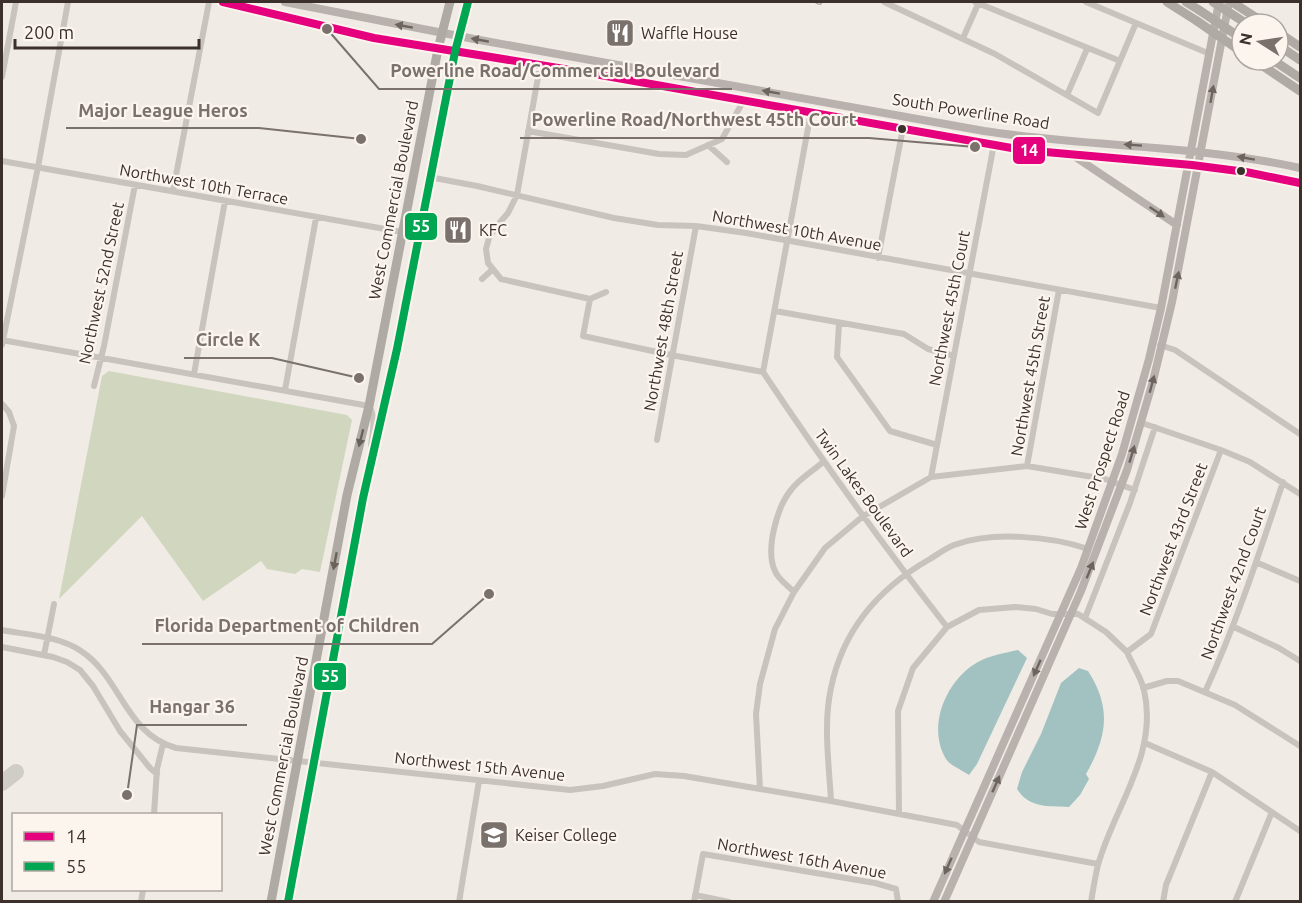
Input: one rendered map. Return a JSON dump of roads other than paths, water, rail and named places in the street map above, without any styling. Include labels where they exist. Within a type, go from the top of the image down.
[{"type":"highway","name":"West Commercial Boulevard","points":[[272,899],[347,495],[369,406],[438,49],[450,2]]},
{"type":"highway","name":"West Commercial Boulevard","points":[[288,902],[368,479],[388,390],[454,52],[468,2]]},
{"type":"highway","points":[[1167,2],[1230,44]]},
{"type":"highway","points":[[1186,2],[1230,31]]},
{"type":"highway","points":[[1213,2],[1230,13]]},
{"type":"highway","points":[[1231,2],[1248,12]]},
{"type":"highway","points":[[1272,72],[1300,91]]},
{"type":"highway","points":[[388,390],[381,386],[380,382],[388,338],[392,289]]},
{"type":"main road","name":"South Powerline Road","points":[[223,2],[374,38],[590,73],[994,144],[1073,156],[1200,165],[1300,183]]},
{"type":"main road","name":"South Powerline Road","points":[[285,2],[442,33],[906,117],[1036,138],[1202,151],[1300,168]]},
{"type":"main road","name":"West Prospect Road","points":[[933,902],[1088,549],[1113,482],[1161,308],[1219,2]]},
{"type":"main road","name":"West Prospect Road","points":[[944,902],[1099,547],[1142,423],[1162,345],[1231,2]]},
{"type":"main road","points":[[744,100],[750,88]]},
{"type":"main road","points":[[885,124],[906,117]]},
{"type":"main road","points":[[903,128],[919,119]]},
{"type":"main road","points":[[1073,156],[1177,225]]},
{"type":"street","points":[[2,77],[15,2]]},
{"type":"street","points":[[68,2],[38,167],[34,177],[2,342],[101,357],[369,406]]},
{"type":"street","points":[[173,191],[209,2]]},
{"type":"street","points":[[884,2],[963,38],[1098,113],[1136,23]]},
{"type":"street","points":[[963,38],[977,2],[1120,61]]},
{"type":"street","points":[[1086,2],[1210,54]]},
{"type":"street","points":[[1067,95],[1087,49]]},
{"type":"street","points":[[540,66],[517,195],[508,213],[489,238],[486,249],[488,263],[501,279],[590,298],[606,292]]},
{"type":"street","points":[[528,130],[659,154],[686,155],[722,139],[744,100]]},
{"type":"street","points":[[590,298],[583,336],[763,372],[811,112]]},
{"type":"street","points":[[878,258],[903,128]]},
{"type":"street","name":"Northwest 45th Court","points":[[931,477],[994,144]]},
{"type":"street","points":[[708,145],[727,162]]},
{"type":"street","name":"Northwest 10th Terrace","points":[[2,161],[402,232]]},
{"type":"street","name":"Northwest 10th Avenue","points":[[429,177],[614,218],[658,225],[696,226],[1161,308]]},
{"type":"street","name":"Northwest 52nd Street","points":[[94,386],[135,185]]},
{"type":"street","points":[[194,374],[225,201]]},
{"type":"street","points":[[285,390],[316,218]]},
{"type":"street","name":"Northwest 48th Street","points":[[657,440],[696,226]]},
{"type":"street","points":[[482,279],[493,269]]},
{"type":"street","name":"Northwest 45th Street","points":[[1028,466],[1059,290]]},
{"type":"street","points":[[775,311],[904,334],[928,349],[954,356]]},
{"type":"street","points":[[839,323],[837,357],[890,431],[937,445]]},
{"type":"street","points":[[1153,343],[1183,356],[1300,434]]},
{"type":"street","name":"Twin Lakes Boulevard","points":[[763,372],[862,517],[947,627]]},
{"type":"street","points":[[2,404],[9,412],[14,426],[2,496]]},
{"type":"street","name":"West Commercial Boulevard","points":[[368,479],[374,424],[373,412],[369,406]]},
{"type":"street","points":[[1142,423],[1250,462],[1300,494]]},
{"type":"street","points":[[1085,618],[1135,490],[1155,427]]},
{"type":"street","name":"Northwest 43rd Street","points":[[1127,652],[1151,634],[1221,450]]},
{"type":"street","points":[[794,592],[775,572],[770,555],[775,529],[780,507],[792,488],[823,462]]},
{"type":"street","points":[[760,789],[756,714],[760,684],[775,629],[794,592],[825,548],[862,517],[931,477],[1028,466],[1113,482],[1135,490]]},
{"type":"street","name":"Northwest 42nd Court","points":[[1205,692],[1234,627],[1283,482]]},
{"type":"street","points":[[831,801],[827,717],[830,689],[837,664],[850,634],[867,608],[905,573],[953,545],[985,538],[1019,536],[1088,549]]},
{"type":"street","points":[[1257,563],[1300,581]]},
{"type":"street","points":[[44,655],[54,604]]},
{"type":"street","points":[[899,814],[898,711],[912,668],[947,627],[979,610],[1015,607],[1036,609],[1052,614],[1078,614],[1106,632],[1127,652],[1143,688],[1147,716],[1145,743],[1098,864],[1091,902]]},
{"type":"street","points":[[1234,627],[1279,648],[1300,661]]},
{"type":"street","name":"Northwest 15th Avenue","points":[[2,630],[69,644],[89,656],[104,674],[138,725],[163,744],[182,749],[570,790],[603,786],[655,774],[684,776],[957,825],[979,842],[1098,864]]},
{"type":"street","points":[[2,647],[67,662],[84,674],[120,731],[157,774]]},
{"type":"street","points":[[1143,688],[1167,681],[1178,681],[1254,715],[1300,746]]},
{"type":"street","points":[[1145,743],[1212,772],[1300,831]]},
{"type":"street","points":[[154,813],[157,774],[163,744]]},
{"type":"street","points":[[1163,902],[1166,885],[1212,772]]},
{"type":"street","points":[[459,902],[479,781]]},
{"type":"street","points":[[1235,902],[1272,812]]},
{"type":"street","name":"Northwest 16th Avenue","points":[[694,898],[703,854],[875,883],[896,890],[898,902]]},
{"type":"street","points":[[694,898],[729,902]]},
{"type":"water","points":[[1018,650],[1027,658],[977,764],[969,775],[946,759],[940,746],[939,718],[943,704],[957,680],[978,662],[998,654]]},
{"type":"water","points":[[1079,668],[1088,671],[1096,685],[1103,710],[1102,735],[1099,748],[1086,774],[1089,779],[1080,795],[1069,807],[1033,803],[1017,789],[1022,772],[1041,734],[1061,683]]},
{"type":"place","name":"Powerline Road/Commercial Boulevard","points":[[327,29]]},
{"type":"place","name":"Waffle House","points":[[620,33]]},
{"type":"place","name":"Major League Heros","points":[[361,139]]},
{"type":"place","name":"Powerline Road/Northwest 45th Court","points":[[975,147]]},
{"type":"place","name":"KFC","points":[[458,230]]},
{"type":"place","name":"Circle K","points":[[359,378]]},
{"type":"place","name":"Florida Department of Children","points":[[489,594]]},
{"type":"place","name":"Hangar 36","points":[[127,795]]},
{"type":"place","name":"Keiser College","points":[[494,835]]}]
